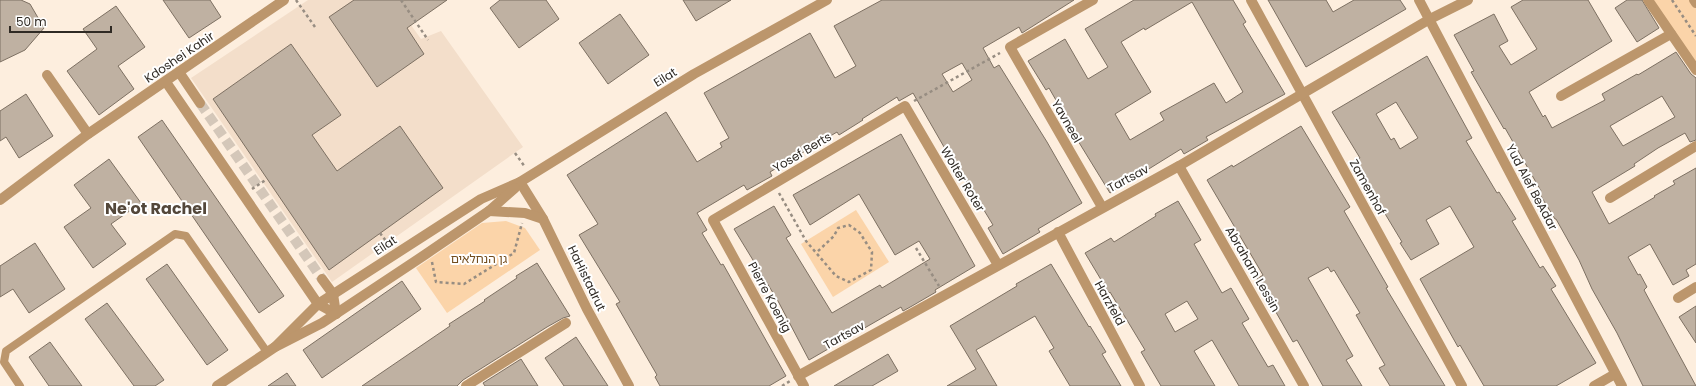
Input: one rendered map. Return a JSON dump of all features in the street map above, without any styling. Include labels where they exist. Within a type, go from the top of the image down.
[{"type":"street","name":"Kdoshei Kahir","points":[[0,200],[88,134],[284,0]]},
{"type":"street","name":"Eilat","points":[[271,350],[318,304],[481,199],[520,182],[694,74],[827,0]]},
{"type":"street","points":[[1010,47],[1093,0]]},
{"type":"street","name":"Zamenhof","points":[[1251,0],[1462,386]]},
{"type":"street","name":"Yud Alef BeAdar","points":[[1419,0],[1622,386]]},
{"type":"street","name":"Tartsav","points":[[798,376],[1102,207],[1179,166],[1430,19],[1468,0]]},
{"type":"street","points":[[1648,0],[1696,70]]},
{"type":"street","points":[[1561,96],[1671,34]]},
{"type":"street","name":"Yavneel","points":[[1010,47],[1102,207]]},
{"type":"street","points":[[179,72],[200,103]]},
{"type":"street","points":[[47,75],[88,134]]},
{"type":"street","points":[[166,82],[318,304],[336,314]]},
{"type":"street","name":"Yosef Berts","points":[[713,220],[905,106]]},
{"type":"street","name":"Wolter Roter","points":[[905,106],[998,265]]},
{"type":"street","points":[[1610,198],[1696,146]]},
{"type":"street","name":"Abraham Lessin","points":[[1179,166],[1304,386]]},
{"type":"street","name":"Eilat","points":[[217,386],[271,350],[322,323],[426,254],[489,211],[520,182]]},
{"type":"street","name":"HaHistadrut","points":[[520,182],[543,219],[587,309],[629,386]]},
{"type":"street","points":[[489,211],[525,213],[543,219]]},
{"type":"street","name":"Pierre Koenig","points":[[713,220],[804,386]]},
{"type":"street","name":"Harzfeld","points":[[1058,232],[1140,386]]},
{"type":"street","points":[[322,279],[333,294],[336,314]]},
{"type":"street","points":[[1678,298],[1696,287]]},
{"type":"street","points":[[466,386],[566,323]]},
{"type":"street","points":[[1594,386],[1615,374]]},
{"type":"lane","points":[[20,386],[4,362],[6,351],[175,234],[186,236],[271,350]]},
{"type":"path","points":[[296,0],[315,27]]},
{"type":"path","points":[[401,0],[428,40]]},
{"type":"path","points":[[1672,0],[1696,36]]},
{"type":"path","points":[[905,106],[1010,47]]},
{"type":"path","points":[[515,152],[530,176]]},
{"type":"path","points":[[243,196],[267,179]]},
{"type":"path","points":[[774,184],[806,241],[816,253],[836,276],[849,282],[871,270],[872,252],[860,233],[849,225],[838,228],[834,236],[816,253]]},
{"type":"path","points":[[426,254],[433,264],[436,282],[464,284],[514,253],[525,213]]},
{"type":"path","points":[[380,233],[395,254]]},
{"type":"path","points":[[916,248],[944,295]]},
{"type":"shaded area","points":[[308,0],[393,0],[421,39],[441,31],[523,147],[332,282],[191,78]]},
{"type":"green space","points":[[1648,0],[1694,0],[1696,3],[1696,70]]},
{"type":"green space","points":[[856,210],[889,262],[833,297],[801,244]]},
{"type":"green space","name":"גן הנחלאים","points":[[506,221],[525,228],[540,250],[447,313],[416,268],[482,223]]},
{"type":"building","points":[[0,0],[21,0],[30,4],[44,28],[25,50],[0,62]]},
{"type":"building","points":[[163,0],[210,0],[221,17],[189,38]]},
{"type":"building","points":[[354,0],[447,0],[407,28],[424,54],[377,87],[329,17]]},
{"type":"building","points":[[500,0],[546,0],[559,19],[519,48],[490,8]]},
{"type":"building","points":[[683,0],[731,0],[696,21]]},
{"type":"building","points":[[882,0],[1074,0],[1022,33],[1019,27],[983,48],[994,68],[999,65],[1047,142],[1082,203],[1038,229],[1040,232],[1003,254],[988,228],[993,225],[965,179],[963,180],[913,93],[899,101],[897,97],[839,135],[837,132],[770,172],[772,176],[747,190],[744,185],[697,213],[707,230],[702,233],[721,265],[723,264],[786,376],[769,386],[660,386],[655,377],[657,375],[616,304],[620,302],[579,235],[598,224],[567,175],[666,112],[697,162],[722,147],[720,143],[729,138],[704,93],[810,33],[835,78],[856,66],[834,26]],"holes":[[[962,63],[972,80],[953,92],[942,74]]]},
{"type":"building","points":[[1134,0],[1233,0],[1246,22],[1243,24],[1285,94],[1206,137],[1208,140],[1184,154],[1181,149],[1110,193],[1075,136],[1076,135],[1049,88],[1046,90],[1028,61],[1065,39],[1088,79],[1108,67],[1085,29]],"holes":[[[1192,2],[1243,92],[1226,103],[1214,83],[1160,113],[1164,120],[1130,140],[1115,114],[1151,92],[1121,42],[1144,28],[1145,30]]]},
{"type":"building","points":[[1268,0],[1326,0],[1333,12],[1354,0],[1400,0],[1406,9],[1306,67]]},
{"type":"building","points":[[1523,0],[1588,0],[1612,41],[1529,92],[1543,117],[1545,115],[1552,128],[1605,100],[1602,94],[1637,74],[1638,75],[1676,52],[1691,74],[1696,78],[1696,140],[1690,142],[1685,133],[1658,148],[1634,164],[1635,166],[1592,192],[1609,224],[1655,197],[1654,196],[1675,184],[1673,181],[1696,168],[1696,264],[1686,270],[1689,276],[1673,285],[1650,244],[1628,257],[1647,287],[1644,290],[1696,386],[1643,386],[1617,333],[1592,289],[1579,260],[1556,219],[1539,193],[1541,191],[1505,128],[1504,129],[1471,72],[1474,71],[1454,35],[1494,14],[1508,41],[1499,46],[1511,65],[1537,49],[1511,7]],"holes":[[[1662,96],[1675,117],[1623,146],[1610,126]]]},
{"type":"building","points":[[1627,0],[1642,0],[1659,28],[1637,42],[1615,8]]},
{"type":"building","points":[[116,6],[145,47],[118,66],[134,89],[99,115],[67,71],[97,49],[83,29]]},
{"type":"building","points":[[620,14],[649,55],[608,84],[579,43]]},
{"type":"building","points":[[291,44],[341,115],[312,135],[337,171],[400,126],[443,188],[329,270],[213,99]]},
{"type":"building","points":[[1427,56],[1472,138],[1466,141],[1497,193],[1499,192],[1516,219],[1512,221],[1540,268],[1543,266],[1556,286],[1551,289],[1596,363],[1556,386],[1484,386],[1460,345],[1458,347],[1420,279],[1474,247],[1450,206],[1426,220],[1439,244],[1411,260],[1400,243],[1402,242],[1354,162],[1360,158],[1332,112]],"holes":[[[1396,102],[1418,138],[1400,149],[1394,138],[1391,140],[1376,114]]]},
{"type":"building","points":[[26,94],[53,136],[19,158],[6,137],[0,141],[0,111]]},
{"type":"building","points":[[162,120],[284,296],[259,313],[138,137]]},
{"type":"building","points":[[1301,126],[1350,207],[1344,211],[1388,287],[1386,288],[1445,386],[1390,386],[1379,368],[1385,365],[1356,315],[1360,313],[1334,270],[1331,272],[1328,267],[1308,278],[1353,356],[1346,360],[1362,386],[1323,386],[1297,340],[1293,342],[1257,279],[1263,275],[1207,180],[1232,165],[1233,167]]},
{"type":"building","points":[[901,134],[975,266],[912,306],[903,311],[901,307],[809,360],[778,301],[734,229],[774,206],[791,235],[786,238],[832,313],[880,285],[882,288],[930,259],[919,241],[895,255],[859,194],[810,225],[793,195]]},
{"type":"building","points":[[109,159],[141,203],[111,224],[126,244],[93,268],[64,227],[91,208],[74,185]]},
{"type":"building","points":[[1178,201],[1201,240],[1194,244],[1222,293],[1231,288],[1249,319],[1242,323],[1268,367],[1273,365],[1285,386],[1239,386],[1212,340],[1194,351],[1215,386],[1161,386],[1141,352],[1145,350],[1085,253],[1111,238],[1114,242],[1156,216],[1155,214]],"holes":[[[1187,301],[1198,319],[1175,332],[1165,314]]]},
{"type":"building","points":[[35,243],[65,289],[29,313],[13,289],[0,297],[0,266]]},
{"type":"building","points":[[537,263],[570,316],[563,318],[547,327],[463,380],[457,386],[362,386],[450,326],[449,324],[485,301],[484,300],[517,278],[516,276]]},
{"type":"building","points":[[167,264],[228,350],[207,365],[146,279]]},
{"type":"building","points":[[1051,264],[1106,352],[1102,354],[1121,386],[1070,386],[1049,351],[1054,348],[1035,316],[976,350],[997,386],[947,386],[976,369],[950,326],[1017,286],[1016,284]]},
{"type":"building","points":[[402,281],[421,309],[322,378],[303,350]]},
{"type":"building","points":[[107,303],[164,380],[155,386],[134,386],[85,319]]},
{"type":"building","points":[[1696,306],[1696,343],[1679,317]]},
{"type":"building","points":[[576,337],[608,386],[564,386],[545,358]]},
{"type":"building","points":[[50,342],[82,386],[49,386],[29,357]]},
{"type":"building","points":[[888,354],[898,371],[872,386],[834,386]]},
{"type":"building","points":[[521,359],[538,386],[485,386],[483,383]]},
{"type":"building","points":[[287,373],[296,386],[268,386]]},
{"type":"tunnel","points":[[200,103],[322,279]]},
{"type":"district","name":"Ne'ot Rachel","points":[[156,208]]}]
